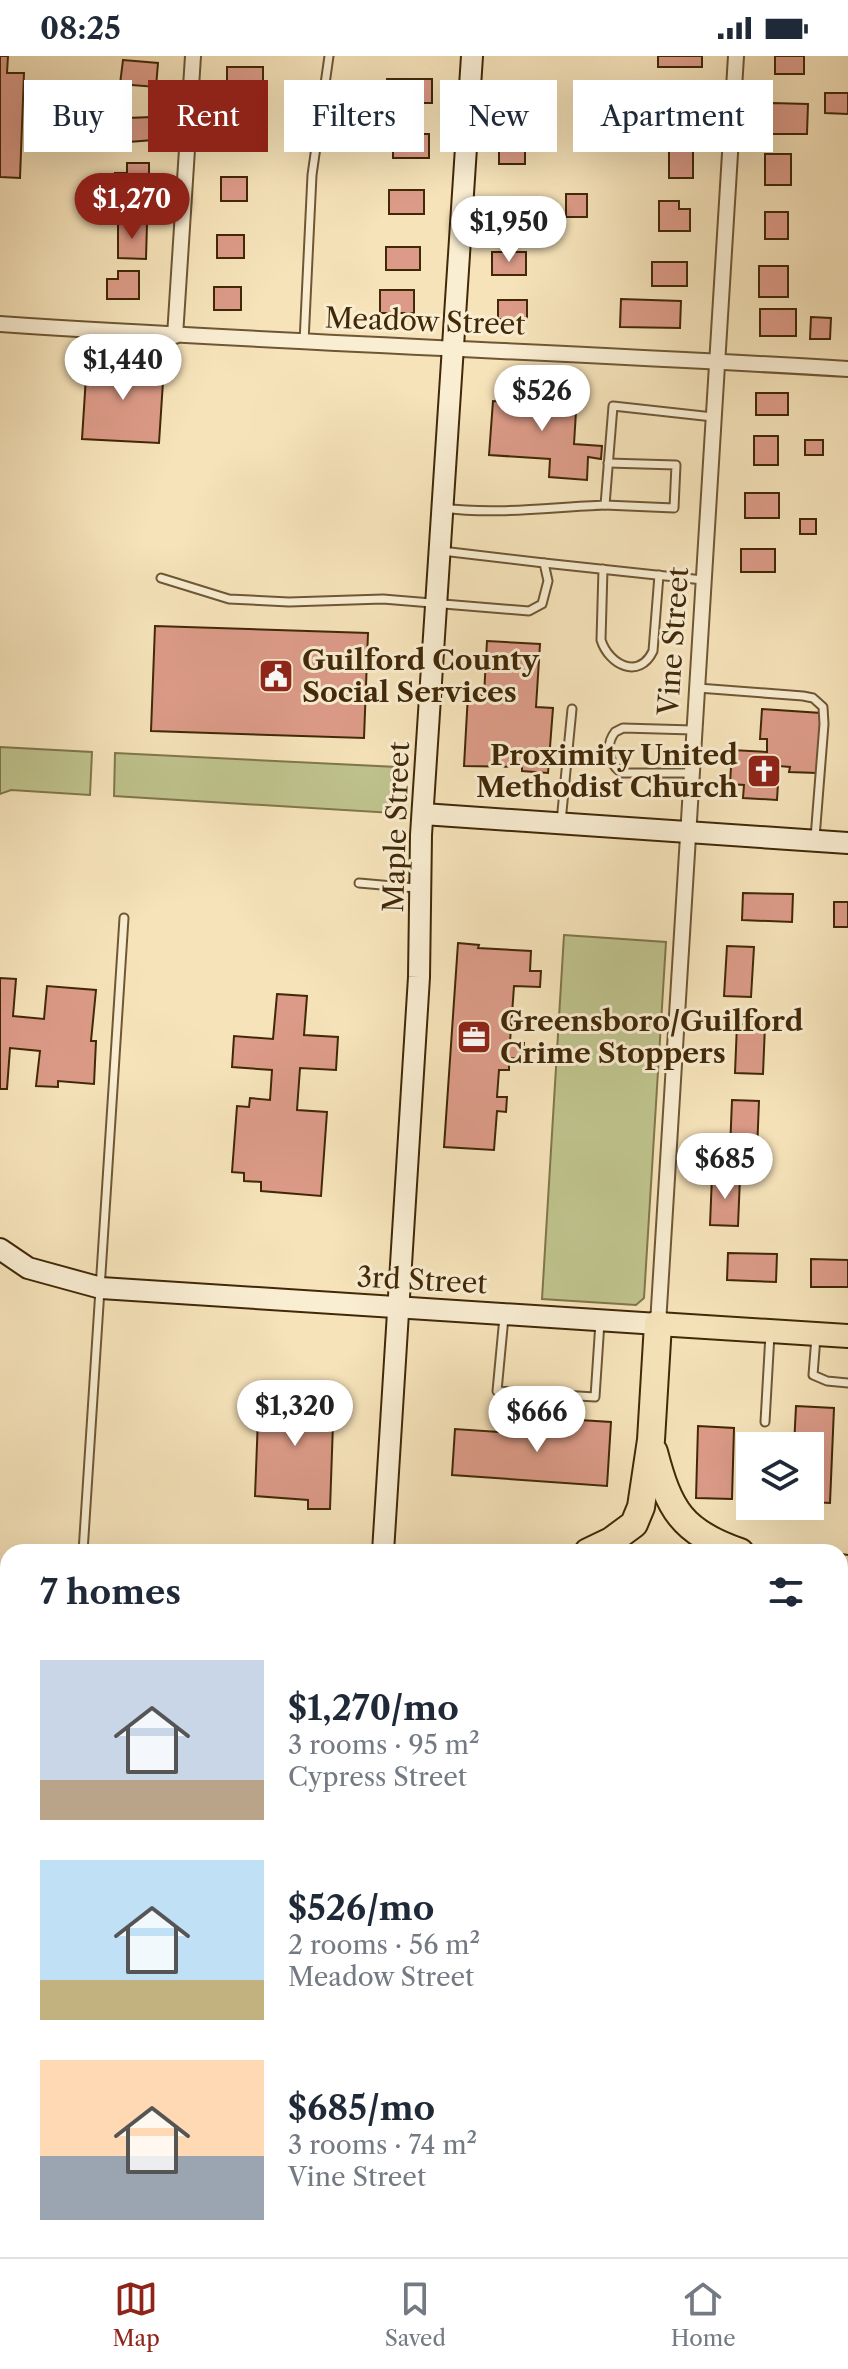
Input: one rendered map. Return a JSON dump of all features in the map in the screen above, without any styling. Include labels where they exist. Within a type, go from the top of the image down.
[{"type":"highway","points":[[605,1544],[634,1524],[641,1507],[651,1440],[658,1324]]},
{"type":"highway","points":[[651,1440],[664,1491],[684,1522],[718,1544]]},
{"type":"main road","name":"3rd Street","points":[[658,1324],[848,1336]]},
{"type":"street","points":[[175,336],[193,56]]},
{"type":"street","name":"Maple Street","points":[[383,1544],[419,977],[423,814],[472,56]]},
{"type":"street","name":"Vine Street","points":[[658,1324],[736,56]]},
{"type":"street","name":"Meadow Street","points":[[0,324],[175,336],[848,369]]},
{"type":"street","points":[[423,814],[848,843]]},
{"type":"street","name":"3rd Street","points":[[0,1249],[28,1268],[101,1288],[658,1324]]},
{"type":"lane","points":[[304,342],[312,175],[329,56]]},
{"type":"lane","points":[[605,505],[613,406],[713,417]]},
{"type":"lane","points":[[443,508],[467,511],[605,505],[674,508],[676,465],[608,463]]},
{"type":"lane","points":[[440,551],[703,580]]},
{"type":"lane","points":[[161,578],[229,599],[289,602],[383,599],[529,611],[542,604],[547,593],[544,563]]},
{"type":"lane","points":[[603,569],[601,640],[605,652],[627,668],[649,660],[653,651],[659,575]]},
{"type":"lane","points":[[696,688],[803,696],[813,698],[823,707],[815,840]]},
{"type":"lane","points":[[561,824],[572,709]]},
{"type":"lane","points":[[690,773],[622,773],[612,761],[609,745],[615,732],[623,728],[693,730]]},
{"type":"lane","points":[[359,883],[420,888]]},
{"type":"lane","points":[[84,1544],[124,918]]},
{"type":"lane","points":[[504,1315],[497,1391],[595,1397],[600,1321]]},
{"type":"lane","points":[[765,1422],[770,1331]]},
{"type":"lane","points":[[817,1334],[813,1375],[827,1381],[848,1383]]},
{"type":"green space","points":[[0,747],[92,752],[90,795],[11,790],[0,794]]},
{"type":"green space","points":[[115,753],[397,767],[393,813],[114,796]]},
{"type":"green space","points":[[564,935],[666,942],[644,1298],[636,1305],[542,1299]]},
{"type":"building","points":[[0,56],[8,56],[7,73],[24,73],[20,178],[0,177]]},
{"type":"building","points":[[658,56],[702,56],[702,67],[658,67]]},
{"type":"building","points":[[775,56],[804,56],[804,74],[775,74]]},
{"type":"building","points":[[123,60],[158,63],[157,80],[148,80],[148,86],[132,85],[132,80],[120,80]]},
{"type":"building","points":[[227,67],[263,67],[263,80],[227,80]]},
{"type":"building","points":[[432,79],[432,103],[424,103],[424,80],[387,80]]},
{"type":"building","points":[[825,93],[848,93],[848,114],[825,113]]},
{"type":"building","points":[[773,103],[808,104],[807,134],[773,134]]},
{"type":"building","points":[[148,117],[148,140],[132,142],[132,118]]},
{"type":"building","points":[[424,134],[429,134],[429,158],[393,158],[393,152],[424,152]]},
{"type":"building","points":[[499,152],[525,152],[525,164],[499,164]]},
{"type":"building","points":[[669,152],[693,152],[693,178],[669,178]]},
{"type":"building","points":[[765,154],[791,154],[791,185],[765,185]]},
{"type":"building","points":[[127,163],[149,163],[149,196],[115,196],[115,173],[127,173]]},
{"type":"building","points":[[221,177],[247,177],[247,201],[221,201]]},
{"type":"building","points":[[389,190],[424,190],[424,214],[389,214]]},
{"type":"building","points":[[566,194],[587,194],[587,217],[566,217]]},
{"type":"building","points":[[505,198],[530,198],[530,221],[505,221]]},
{"type":"building","points":[[659,201],[679,201],[679,209],[690,209],[690,231],[659,231]]},
{"type":"building","points":[[765,212],[788,212],[788,239],[765,239]]},
{"type":"building","points":[[118,223],[147,223],[146,259],[118,258]]},
{"type":"building","points":[[217,235],[244,235],[244,258],[217,258]]},
{"type":"building","points":[[386,247],[420,247],[420,270],[386,270]]},
{"type":"building","points":[[492,252],[526,252],[526,275],[492,275]]},
{"type":"building","points":[[652,262],[687,262],[687,286],[652,286]]},
{"type":"building","points":[[759,266],[788,266],[788,297],[759,297]]},
{"type":"building","points":[[118,271],[139,271],[139,299],[107,299],[107,279],[118,279]]},
{"type":"building","points":[[214,287],[241,287],[241,310],[214,310]]},
{"type":"building","points":[[380,290],[414,290],[414,313],[380,313]]},
{"type":"building","points":[[621,299],[681,301],[680,328],[620,327]]},
{"type":"building","points":[[498,300],[527,300],[527,319],[498,319]]},
{"type":"building","points":[[760,309],[796,309],[796,336],[760,336]]},
{"type":"building","points":[[811,317],[831,318],[830,339],[810,339]]},
{"type":"building","points":[[87,361],[164,366],[159,443],[82,439]]},
{"type":"building","points":[[520,391],[577,395],[574,444],[602,446],[601,459],[588,457],[587,480],[549,477],[550,459],[489,455],[493,401],[519,403]]},
{"type":"building","points":[[756,393],[788,393],[788,415],[756,415]]},
{"type":"building","points":[[754,436],[778,436],[778,465],[754,465]]},
{"type":"building","points":[[805,440],[823,440],[823,455],[805,455]]},
{"type":"building","points":[[745,493],[779,493],[779,518],[745,518]]},
{"type":"building","points":[[800,519],[816,519],[816,534],[800,534]]},
{"type":"building","points":[[741,549],[775,549],[775,572],[741,572]]},
{"type":"building","points":[[155,626],[368,633],[364,738],[151,731]]},
{"type":"building","points":[[487,641],[540,644],[536,707],[553,708],[548,773],[522,771],[522,767],[464,766],[468,694],[484,695]]},
{"type":"building","points":[[762,709],[821,713],[817,773],[789,772],[790,767],[779,766],[777,800],[743,798],[744,785],[730,784],[732,750],[767,752],[767,739],[760,739]]},
{"type":"building","points":[[743,893],[793,894],[792,922],[742,920]]},
{"type":"building","points":[[834,902],[848,902],[848,927],[834,927]]},
{"type":"building","points":[[458,943],[479,945],[478,948],[531,951],[530,971],[541,971],[540,987],[514,986],[510,1042],[524,1043],[522,1059],[509,1058],[509,1070],[499,1070],[497,1097],[507,1097],[506,1112],[497,1111],[494,1150],[444,1147]]},
{"type":"building","points":[[727,946],[754,947],[751,997],[724,996]]},
{"type":"building","points":[[0,978],[16,979],[13,1016],[44,1019],[47,986],[96,990],[91,1041],[96,1041],[94,1084],[58,1081],[58,1087],[36,1086],[40,1051],[10,1048],[7,1089],[0,1089]]},
{"type":"building","points":[[277,994],[307,996],[304,1035],[338,1037],[336,1070],[300,1068],[297,1110],[327,1112],[321,1196],[261,1191],[261,1182],[244,1181],[244,1173],[232,1172],[237,1106],[249,1107],[250,1098],[270,1100],[272,1070],[232,1067],[234,1036],[273,1039]]},
{"type":"building","points":[[737,1024],[765,1025],[763,1074],[735,1073]]},
{"type":"building","points":[[732,1100],[759,1101],[757,1151],[730,1150]]},
{"type":"building","points":[[712,1176],[740,1177],[738,1226],[710,1225]]},
{"type":"building","points":[[728,1253],[777,1254],[776,1282],[727,1280]]},
{"type":"building","points":[[811,1259],[848,1260],[848,1287],[811,1287]]},
{"type":"building","points":[[259,1392],[334,1395],[330,1509],[308,1509],[308,1500],[255,1496]]},
{"type":"building","points":[[796,1406],[834,1408],[830,1503],[824,1503],[824,1432],[795,1432]]},
{"type":"building","points":[[547,1418],[611,1422],[607,1486],[452,1475],[455,1429],[545,1435]]},
{"type":"building","points":[[698,1426],[734,1428],[732,1499],[696,1498]]},
{"type":"place","name":"Guilford County Social Services","points":[[276,676]]},
{"type":"place","name":"Proximity United Methodist Church","points":[[764,771]]},
{"type":"place","name":"Greensboro/Guilford Crime Stoppers","points":[[474,1037]]}]
